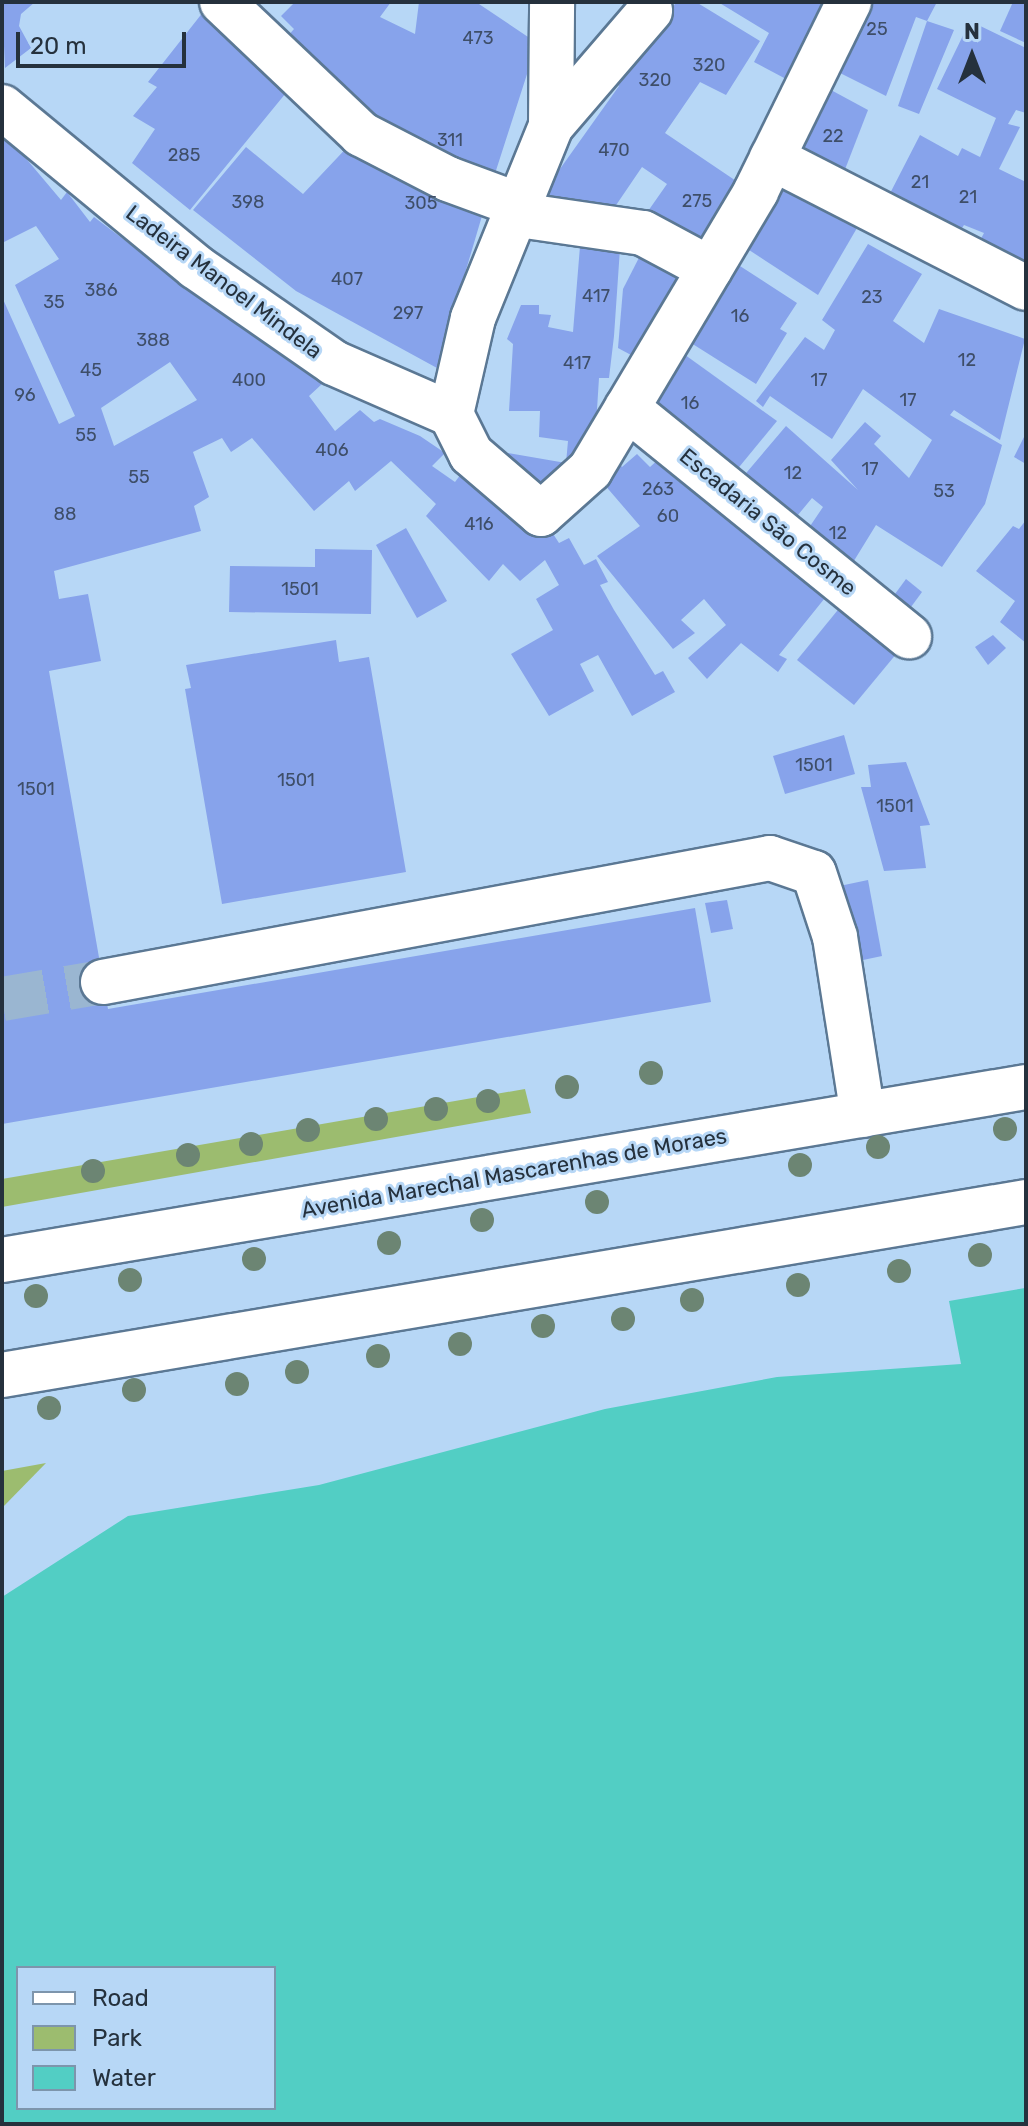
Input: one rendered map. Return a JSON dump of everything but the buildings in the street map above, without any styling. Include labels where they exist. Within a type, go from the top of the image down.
[{"type":"main road","points":[[222,2],[361,134],[514,209],[643,233],[710,269]]},
{"type":"main road","points":[[551,126],[552,2]]},
{"type":"main road","points":[[650,11],[551,126],[514,209],[473,318],[451,414],[471,454],[541,514],[590,470],[772,158],[849,2]]},
{"type":"main road","name":"Ladeira Manoel Mindela","points":[[2,107],[196,267],[334,363],[451,414]]},
{"type":"main road","points":[[772,158],[1026,288]]},
{"type":"main road","name":"Escadaria São Cosme","points":[[627,408],[909,636]]},
{"type":"main road","points":[[103,982],[770,858],[814,873],[835,937],[863,1115]]},
{"type":"main road","name":"Avenida Marechal Mascarenhas de Moraes","points":[[2,1260],[1026,1087]]},
{"type":"main road","points":[[2,1375],[1026,1202]]},
{"type":"green space","points":[[525,1089],[531,1113],[2,1207],[2,1179]]},
{"type":"green space","points":[[46,1463],[2,1508],[2,1471]]},
{"type":"water","points":[[1025,1288],[1026,2124],[2,2124],[2,1597],[128,1516],[319,1485],[605,1409],[777,1377],[961,1364],[949,1301]]},
{"type":"tunnel","points":[[2,999],[103,982]]}]
